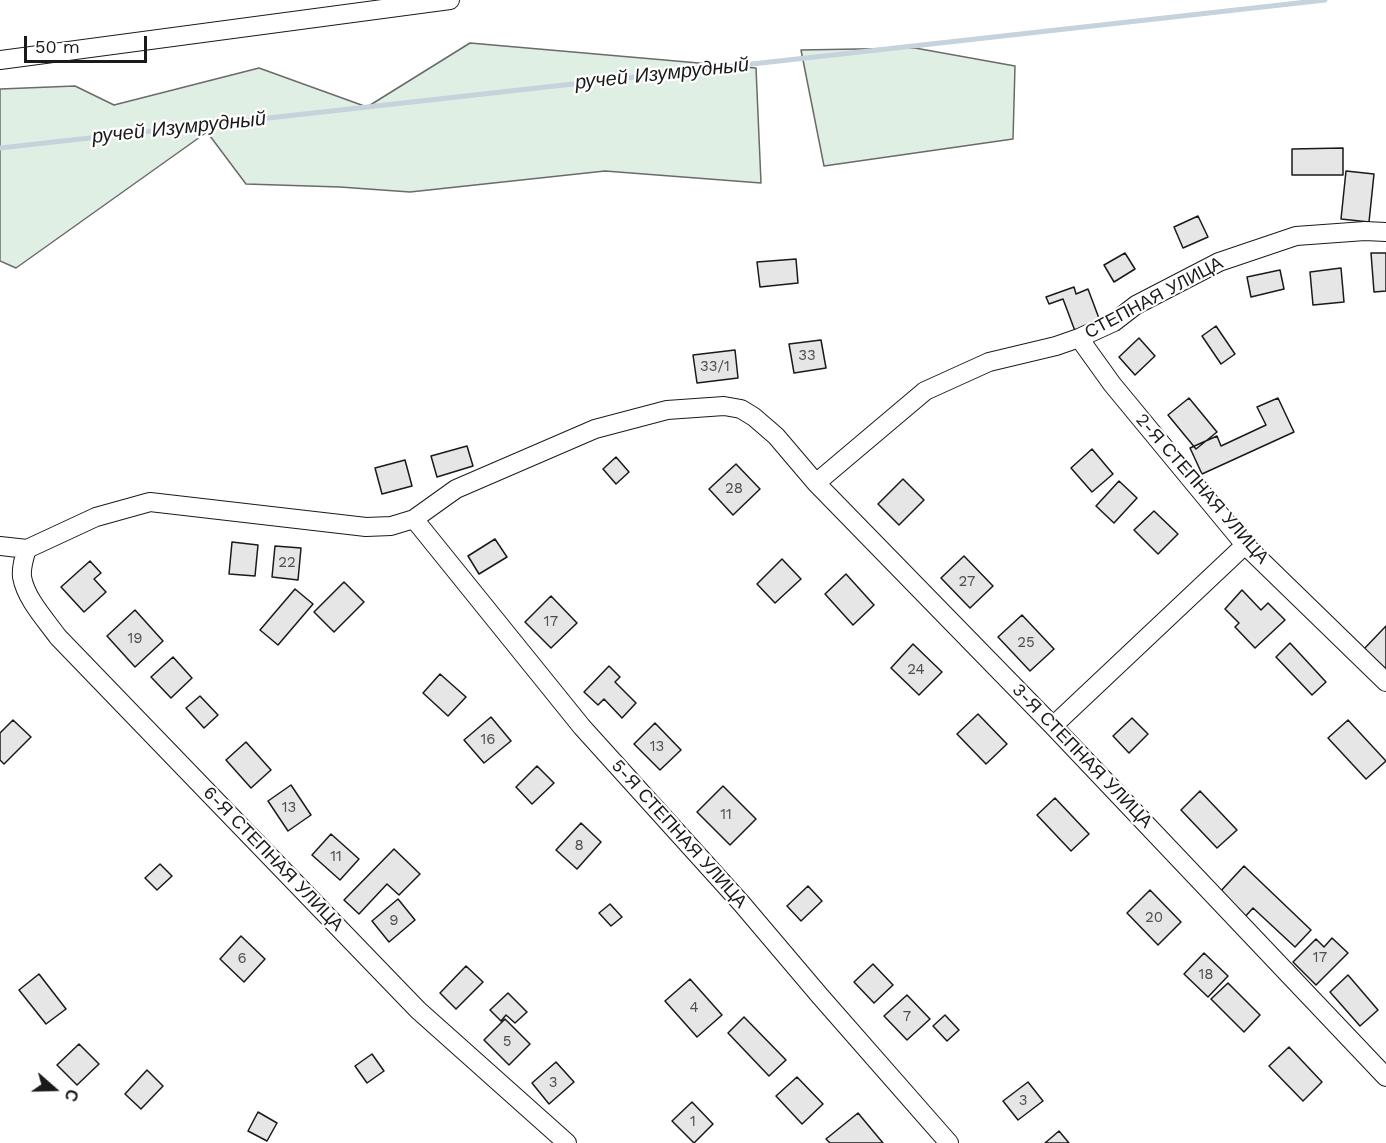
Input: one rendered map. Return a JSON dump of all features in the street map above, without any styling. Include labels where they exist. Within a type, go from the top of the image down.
[{"type":"street","points":[[0,60],[450,0]]},
{"type":"street","name":"СТЕПНАЯ УЛИЦА","points":[[816,483],[925,391],[989,362],[1056,346],[1079,338],[1114,322],[1136,305],[1220,261],[1296,236],[1365,231],[1386,232]]},
{"type":"street","name":"2-Я СТЕПНАЯ УЛИЦА","points":[[1079,338],[1112,384],[1245,545],[1386,681]]},
{"type":"street","name":"3-Я СТЕПНАЯ УЛИЦА","points":[[414,519],[456,489],[595,429],[668,410],[724,406],[741,409],[776,436],[816,483],[1053,726],[1386,1077]]},
{"type":"street","points":[[0,546],[27,549],[96,517],[150,502],[366,527],[390,526],[414,519]]},
{"type":"street","name":"5-Я СТЕПНАЯ УЛИЦА","points":[[414,519],[582,727],[742,903],[949,1143]]},
{"type":"street","points":[[1053,726],[1245,545]]},
{"type":"street","name":"6-Я СТЕПНАЯ УЛИЦА","points":[[27,549],[22,577],[34,606],[58,637],[418,1010],[567,1143]]},
{"type":"green space","points":[[470,43],[756,68],[761,183],[605,171],[410,192],[246,184],[207,132],[16,268],[0,261],[0,89],[75,86],[114,105],[259,68],[367,107]]},
{"type":"green space","points":[[915,48],[1015,66],[1013,139],[824,166],[801,50]]},
{"type":"building","points":[[1343,148],[1343,175],[1292,175],[1292,149]]},
{"type":"building","points":[[1346,171],[1374,174],[1369,222],[1341,219]]},
{"type":"building","points":[[1198,216],[1208,237],[1183,248],[1174,227]]},
{"type":"building","points":[[1125,253],[1135,269],[1114,282],[1104,265]]},
{"type":"building","points":[[1371,253],[1386,253],[1386,291],[1374,292]]},
{"type":"building","points":[[796,259],[798,283],[760,287],[757,262]]},
{"type":"building","points":[[1341,268],[1344,302],[1313,305],[1310,272]]},
{"type":"building","points":[[1280,270],[1284,289],[1251,297],[1247,277]]},
{"type":"building","points":[[1074,287],[1076,294],[1088,289],[1100,321],[1075,331],[1063,299],[1049,304],[1046,297]]},
{"type":"building","points":[[1216,326],[1235,354],[1221,364],[1202,336]]},
{"type":"building","points":[[1139,338],[1155,356],[1135,375],[1119,357]]},
{"type":"building","points":[[821,340],[826,368],[794,373],[789,344]]},
{"type":"building","points":[[735,350],[738,378],[697,383],[693,355]]},
{"type":"building","points":[[1189,398],[1217,432],[1196,449],[1168,415]]},
{"type":"building","points":[[1278,398],[1294,432],[1202,474],[1190,448],[1217,436],[1221,446],[1266,425],[1257,407]]},
{"type":"building","points":[[467,446],[473,466],[437,477],[431,456]]},
{"type":"building","points":[[1092,449],[1113,474],[1092,492],[1071,468]]},
{"type":"building","points":[[616,457],[629,472],[616,484],[603,469]]},
{"type":"building","points":[[405,460],[412,486],[382,494],[375,468]]},
{"type":"building","points":[[736,464],[760,489],[733,515],[709,489]]},
{"type":"building","points":[[903,479],[924,500],[899,525],[878,504]]},
{"type":"building","points":[[1119,481],[1137,498],[1114,523],[1096,506]]},
{"type":"building","points":[[1154,511],[1178,534],[1158,554],[1134,530]]},
{"type":"building","points":[[495,539],[507,557],[479,574],[468,556]]},
{"type":"building","points":[[232,542],[258,545],[255,576],[229,574]]},
{"type":"building","points":[[275,546],[301,548],[298,580],[272,577]]},
{"type":"building","points":[[964,556],[993,586],[970,608],[941,578]]},
{"type":"building","points":[[782,559],[801,579],[775,603],[757,584]]},
{"type":"building","points":[[90,561],[101,573],[94,579],[106,592],[84,612],[61,587]]},
{"type":"building","points":[[846,574],[874,605],[853,625],[825,594]]},
{"type":"building","points":[[344,582],[364,602],[334,632],[314,612]]},
{"type":"building","points":[[295,589],[313,604],[278,645],[260,630]]},
{"type":"building","points":[[1242,590],[1261,610],[1268,603],[1285,620],[1255,648],[1235,627],[1239,623],[1225,609]]},
{"type":"building","points":[[551,596],[577,623],[551,648],[525,622]]},
{"type":"building","points":[[135,610],[163,641],[135,667],[107,636]]},
{"type":"building","points":[[1022,615],[1054,649],[1030,671],[998,637]]},
{"type":"building","points":[[1386,626],[1386,669],[1364,649]]},
{"type":"building","points":[[1290,643],[1326,682],[1312,695],[1276,657]]},
{"type":"building","points":[[913,644],[942,672],[919,695],[891,668]]},
{"type":"building","points":[[173,657],[192,678],[171,698],[151,677]]},
{"type":"building","points":[[609,666],[620,677],[615,682],[636,703],[622,718],[604,699],[598,705],[584,692]]},
{"type":"building","points":[[440,674],[466,697],[448,716],[423,693]]},
{"type":"building","points":[[200,696],[218,715],[204,728],[186,708]]},
{"type":"building","points":[[978,714],[1007,744],[986,764],[957,734]]},
{"type":"building","points":[[491,717],[511,741],[484,763],[464,740]]},
{"type":"building","points":[[1132,718],[1148,734],[1129,753],[1113,736]]},
{"type":"building","points":[[13,720],[31,737],[4,764],[0,760],[0,733]]},
{"type":"building","points":[[1348,720],[1386,761],[1366,779],[1328,738]]},
{"type":"building","points":[[655,723],[681,750],[660,770],[634,744]]},
{"type":"building","points":[[246,742],[271,770],[251,788],[226,760]]},
{"type":"building","points":[[537,766],[554,783],[532,804],[516,787]]},
{"type":"building","points":[[291,785],[311,815],[288,831],[268,801]]},
{"type":"building","points":[[723,786],[756,819],[730,845],[697,812]]},
{"type":"building","points":[[1200,791],[1237,830],[1217,848],[1181,810]]},
{"type":"building","points":[[1055,798],[1089,834],[1071,851],[1037,815]]},
{"type":"building","points":[[581,823],[601,842],[577,869],[556,850]]},
{"type":"building","points":[[331,834],[359,859],[340,880],[312,855]]},
{"type":"building","points":[[394,849],[420,874],[399,895],[387,884],[359,914],[344,900]]},
{"type":"building","points":[[160,864],[172,876],[157,890],[145,878]]},
{"type":"building","points":[[1244,866],[1311,930],[1295,947],[1253,908],[1243,919],[1218,894]]},
{"type":"building","points":[[808,886],[822,901],[801,921],[787,906]]},
{"type":"building","points":[[1150,890],[1181,922],[1158,945],[1127,913]]},
{"type":"building","points":[[398,899],[415,920],[389,942],[372,921]]},
{"type":"building","points":[[610,904],[622,917],[611,926],[599,913]]},
{"type":"building","points":[[241,936],[265,959],[244,982],[220,959]]},
{"type":"building","points":[[1332,938],[1348,953],[1316,985],[1293,962],[1316,939],[1324,947]]},
{"type":"building","points":[[1204,953],[1228,976],[1208,997],[1184,974]]},
{"type":"building","points":[[873,964],[893,985],[874,1003],[854,982]]},
{"type":"building","points":[[466,966],[483,982],[456,1009],[440,993]]},
{"type":"building","points":[[39,974],[66,1009],[46,1024],[19,990]]},
{"type":"building","points":[[1348,975],[1378,1010],[1360,1026],[1330,992]]},
{"type":"building","points":[[690,979],[722,1015],[697,1037],[665,1001]]},
{"type":"building","points":[[1228,983],[1260,1015],[1244,1032],[1211,999]]},
{"type":"building","points":[[508,993],[527,1012],[515,1023],[506,1015],[501,1021],[490,1010]]},
{"type":"building","points":[[907,995],[930,1019],[907,1040],[884,1016]]},
{"type":"building","points":[[945,1015],[959,1030],[947,1041],[933,1026]]},
{"type":"building","points":[[744,1017],[786,1060],[769,1076],[728,1033]]},
{"type":"building","points":[[505,1019],[530,1044],[509,1065],[484,1040]]},
{"type":"building","points":[[79,1044],[99,1064],[77,1085],[57,1065]]},
{"type":"building","points":[[1289,1047],[1322,1082],[1303,1101],[1269,1066]]},
{"type":"building","points":[[372,1054],[384,1071],[367,1083],[355,1066]]},
{"type":"building","points":[[556,1062],[574,1082],[549,1104],[532,1083]]},
{"type":"building","points":[[147,1070],[163,1086],[141,1109],[125,1094]]},
{"type":"building","points":[[797,1077],[823,1104],[802,1124],[776,1096]]},
{"type":"building","points":[[1028,1082],[1043,1101],[1018,1120],[1003,1101]]},
{"type":"building","points":[[692,1102],[713,1124],[694,1143],[672,1121]]},
{"type":"building","points":[[258,1112],[277,1123],[267,1141],[248,1131]]},
{"type":"building","points":[[858,1113],[883,1143],[830,1143],[826,1139]]},
{"type":"building","points":[[1059,1131],[1069,1143],[1045,1143]]},
{"type":"waterway","name":"ручей Изумрудный","points":[[0,148],[1325,0]]}]
